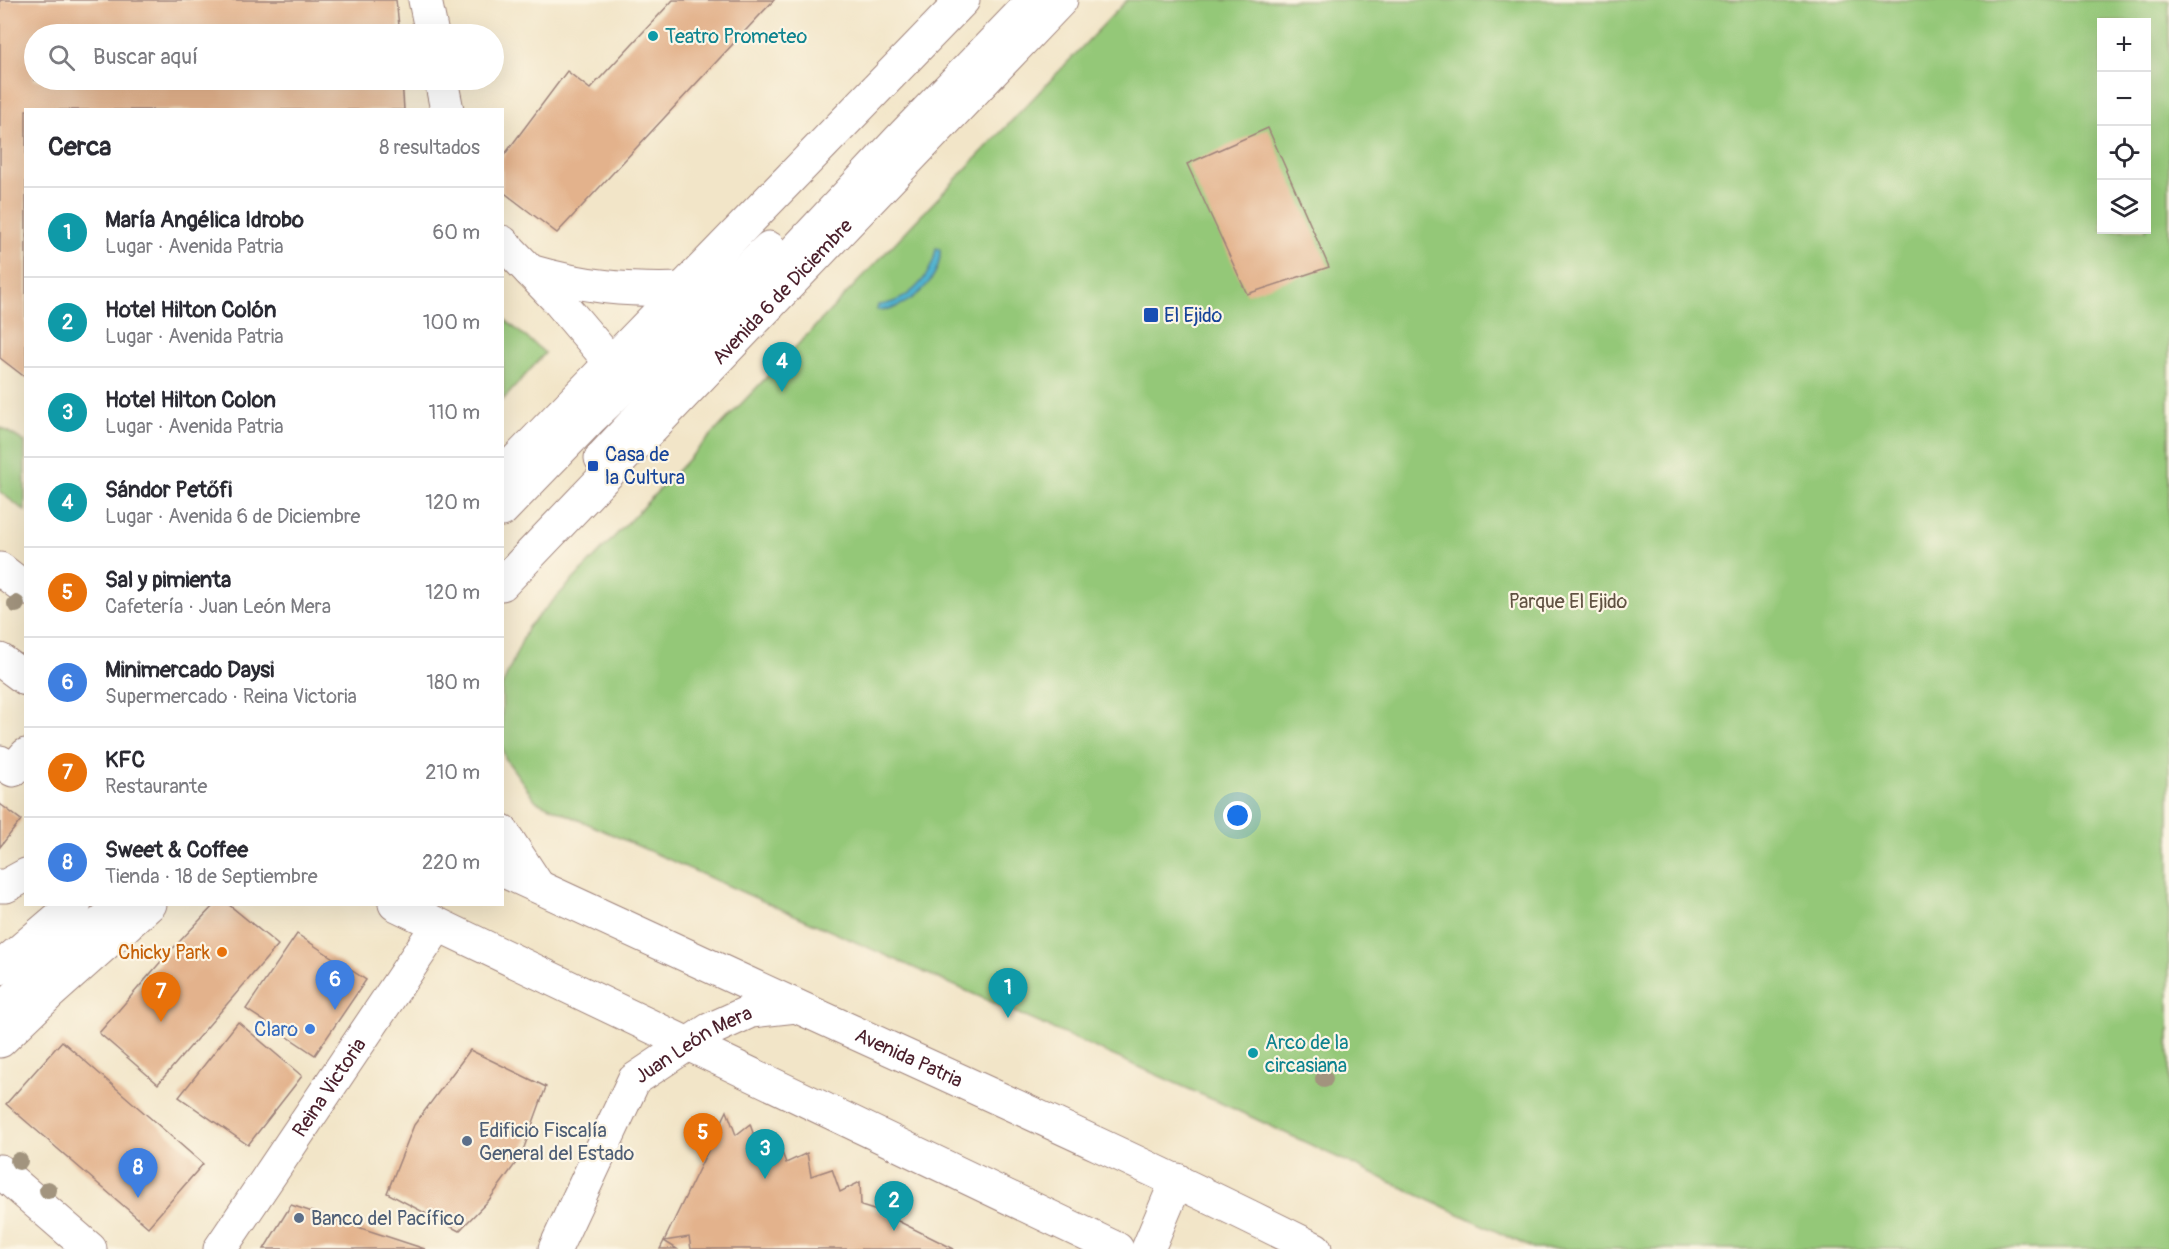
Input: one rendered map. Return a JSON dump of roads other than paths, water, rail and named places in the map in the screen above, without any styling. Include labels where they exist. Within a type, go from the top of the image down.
[{"type":"main road","points":[[425,0],[430,24]]},
{"type":"main road","points":[[504,474],[963,0]]},
{"type":"main road","points":[[504,508],[591,418],[787,231],[1007,0]]},
{"type":"main road","points":[[504,559],[1034,0]]},
{"type":"main road","name":"Avenida 6 de Diciembre","points":[[504,582],[1061,0]]},
{"type":"main road","points":[[443,90],[447,108]]},
{"type":"main road","points":[[504,244],[557,299],[612,364]]},
{"type":"main road","points":[[529,271],[582,284],[629,290],[685,289]]},
{"type":"main road","points":[[0,569],[24,587]]},
{"type":"main road","points":[[0,660],[24,678]]},
{"type":"main road","points":[[0,762],[13,770],[24,757]]},
{"type":"main road","points":[[504,834],[538,886]]},
{"type":"main road","name":"Avenida Patria","points":[[504,871],[1176,1180],[1315,1249]]},
{"type":"main road","points":[[0,886],[6,886],[24,876]]},
{"type":"main road","points":[[0,968],[73,906]]},
{"type":"main road","points":[[0,1010],[121,906]]},
{"type":"main road","points":[[0,1041],[148,906]]},
{"type":"main road","points":[[399,906],[1117,1249]]},
{"type":"main road","name":"Reina Victoria","points":[[220,1249],[438,926]]},
{"type":"main road","name":"Juan León Mera","points":[[555,1249],[634,1080],[709,1030],[752,1011],[796,1006]]},
{"type":"main road","points":[[0,1171],[90,1249]]},
{"type":"main road","points":[[1148,1249],[1176,1180]]},
{"type":"water","points":[[936,248],[940,249],[937,268],[921,292],[896,307],[877,310],[878,305],[889,303],[908,294],[924,279],[934,259]]},
{"type":"place","name":"Teatro Prometeo","points":[[653,36]]},
{"type":"place","name":"El Ejido","points":[[1151,315]]},
{"type":"place","name":"Sándor Petőfi","points":[[782,392]]},
{"type":"place","name":"Casa de la Cultura","points":[[593,466]]},
{"type":"place","name":"Chicky Park","points":[[222,952]]},
{"type":"place","name":"Minimercado Daysi","points":[[335,1010]]},
{"type":"place","name":"María Angélica Idrobo","points":[[1008,1018]]},
{"type":"place","name":"KFC","points":[[161,1022]]},
{"type":"place","name":"Claro","points":[[310,1029]]},
{"type":"place","name":"Arco de la circasiana","points":[[1253,1053]]},
{"type":"place","name":"Edificio Fiscalía General del Estado","points":[[467,1141]]},
{"type":"place","name":"Sal y pimienta","points":[[703,1163]]},
{"type":"place","name":"Hotel Hilton Colon","points":[[765,1179]]},
{"type":"place","name":"Sweet & Coffee","points":[[138,1198]]},
{"type":"place","name":"Banco del Pacífico","points":[[299,1218]]},
{"type":"place","name":"Hotel Hilton Colón","points":[[894,1231]]},
{"type":"park label","name":"Parque El Ejido","points":[[1568,601]]}]
